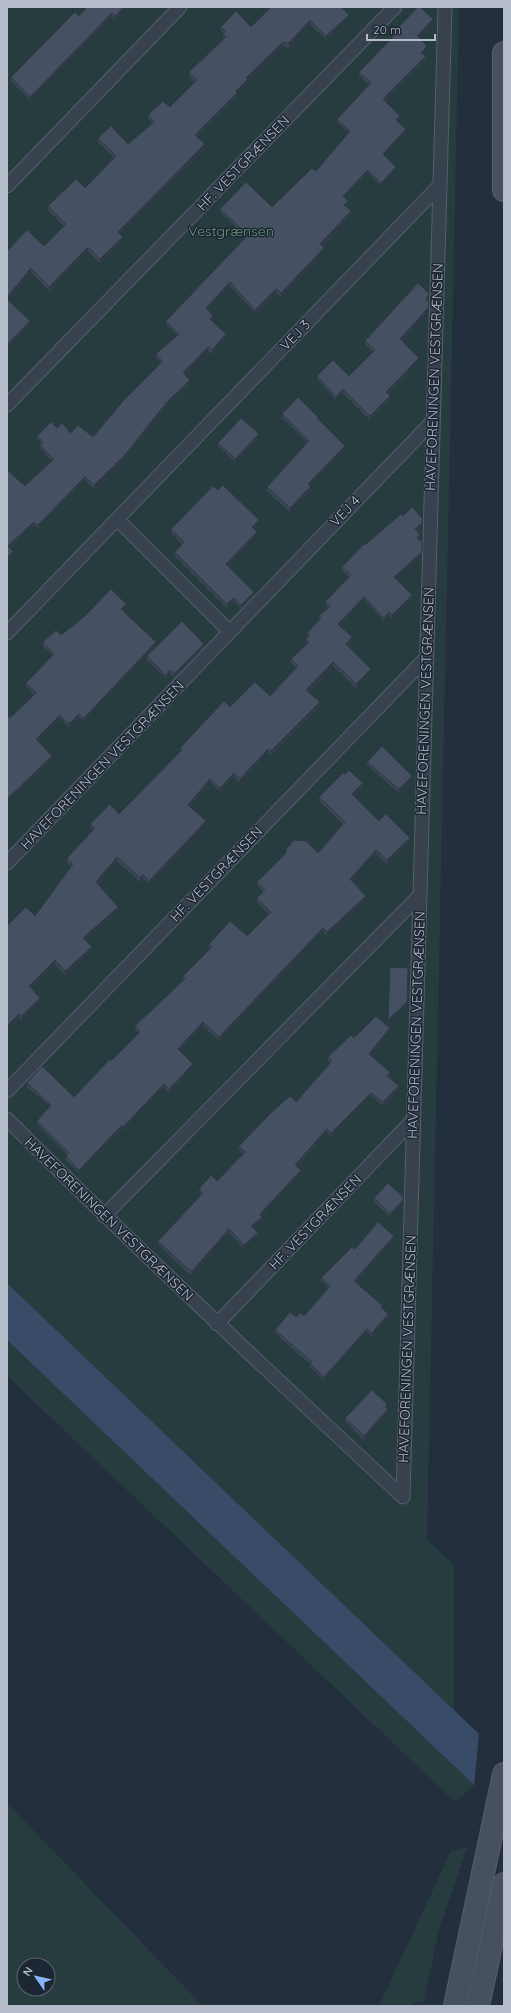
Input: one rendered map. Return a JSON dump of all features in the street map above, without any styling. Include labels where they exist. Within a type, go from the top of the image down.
[{"type":"street","points":[[504,53],[504,190]]},
{"type":"street","points":[[455,2006],[504,1774]]},
{"type":"street","points":[[478,2006],[504,1884]]},
{"type":"lane","points":[[7,186],[180,7]]},
{"type":"lane","name":"HF. VESTGRÆNSEN","points":[[7,405],[395,7]]},
{"type":"lane","name":"HAVEFORENINGEN VESTGRÆNSEN","points":[[7,1119],[104,1216],[217,1324],[403,1497],[445,7]]},
{"type":"lane","name":"VEJ 3","points":[[117,519],[440,185]]},
{"type":"lane","name":"VEJ 4","points":[[258,602],[433,421]]},
{"type":"lane","points":[[7,633],[117,519],[230,632]]},
{"type":"lane","name":"HAVEFORENINGEN VESTGRÆNSEN","points":[[7,863],[258,602]]},
{"type":"lane","name":"HF. VESTGRÆNSEN","points":[[7,1091],[426,658]]},
{"type":"lane","points":[[104,1216],[420,895]]},
{"type":"lane","name":"HF. VESTGRÆNSEN","points":[[217,1324],[413,1120]]},
{"type":"green space","name":"Vestgrænsen","points":[[7,7],[459,7],[427,1539],[454,1565],[454,1710],[7,1283]]},
{"type":"green space","points":[[7,1340],[474,1785],[455,1802],[7,1376]]},
{"type":"green space","points":[[7,1803],[203,2006],[7,2006]]},
{"type":"green space","points":[[467,1847],[438,1933],[424,2002],[415,2002],[414,2006],[379,2006],[451,1851]]},
{"type":"water","points":[[7,1283],[479,1734],[474,1785],[7,1340]]},
{"type":"building","points":[[87,7],[124,7],[115,16],[112,13],[30,97],[11,77],[75,12],[79,16]]},
{"type":"building","points":[[271,7],[341,7],[349,15],[326,36],[310,20],[289,43],[283,42],[246,78],[248,79],[236,91],[237,93],[195,135],[205,144],[118,232],[123,237],[100,259],[88,247],[49,287],[31,268],[7,297],[7,251],[27,230],[44,246],[66,224],[48,206],[76,179],[85,188],[116,156],[98,138],[111,126],[128,144],[154,122],[148,115],[163,101],[170,107],[197,80],[189,72],[226,37],[223,34],[225,31],[221,27],[236,11],[251,27]]},
{"type":"building","points":[[418,7],[420,7],[433,19],[417,36],[427,46],[421,53],[426,56],[383,99],[400,116],[396,120],[406,129],[383,154],[396,167],[381,183],[368,170],[343,196],[348,201],[344,205],[351,211],[320,244],[324,248],[281,293],[276,289],[255,310],[230,282],[206,308],[213,316],[210,319],[226,334],[212,350],[208,347],[183,373],[190,380],[167,402],[124,456],[94,485],[85,477],[38,525],[34,522],[8,546],[13,551],[7,558],[7,470],[25,486],[54,459],[40,445],[43,442],[37,436],[51,422],[57,428],[62,423],[71,433],[78,425],[93,437],[123,401],[156,368],[162,361],[156,354],[179,334],[166,321],[248,235],[220,209],[246,182],[272,207],[312,168],[316,171],[350,131],[337,119],[371,83],[359,72],[395,35],[393,33]]},
{"type":"building","points":[[418,283],[429,294],[426,300],[429,302],[428,308],[400,339],[419,358],[386,392],[390,396],[370,416],[343,389],[336,397],[317,376],[333,360],[349,376],[375,350],[365,341]]},
{"type":"building","points":[[7,299],[30,321],[7,345]]},
{"type":"building","points":[[298,397],[345,446],[308,484],[311,486],[290,508],[267,487],[309,441],[282,414]]},
{"type":"building","points":[[241,418],[259,434],[235,459],[218,443]]},
{"type":"building","points":[[223,485],[259,520],[252,527],[257,532],[226,564],[254,592],[241,605],[234,598],[227,604],[175,552],[184,542],[171,529],[213,486],[218,490]]},
{"type":"building","points":[[412,507],[422,518],[422,523],[415,529],[420,535],[417,538],[422,542],[422,552],[394,577],[412,595],[392,615],[389,612],[384,618],[364,597],[338,624],[352,637],[346,644],[371,669],[356,684],[333,662],[306,690],[320,702],[271,751],[268,749],[240,779],[234,773],[220,788],[210,779],[188,805],[206,821],[149,881],[143,875],[140,878],[117,857],[96,882],[118,907],[83,938],[92,947],[65,971],[55,960],[29,986],[40,998],[22,1016],[19,1014],[7,1026],[7,926],[26,907],[35,916],[73,864],[67,858],[95,828],[90,824],[110,804],[119,814],[182,750],[180,748],[224,701],[230,707],[255,682],[270,696],[298,666],[291,659],[309,642],[306,639],[310,635],[307,633],[321,618],[319,616],[330,606],[325,602],[351,575],[342,567],[364,544],[365,545],[401,514],[403,516]]},
{"type":"building","points":[[111,589],[126,604],[121,609],[156,642],[84,718],[79,714],[69,724],[60,715],[36,739],[52,756],[7,799],[7,715],[10,718],[36,693],[26,683],[54,654],[43,642],[56,630],[61,635],[85,616]]},
{"type":"building","points":[[182,621],[204,644],[174,674],[170,670],[166,675],[147,656]]},
{"type":"building","points":[[382,746],[412,776],[399,789],[367,762]]},
{"type":"building","points":[[349,770],[363,783],[352,794],[379,821],[386,814],[410,838],[387,860],[376,850],[350,879],[366,896],[327,932],[323,928],[219,1037],[203,1022],[178,1049],[193,1064],[169,1089],[164,1084],[79,1170],[66,1156],[69,1153],[37,1121],[51,1105],[27,1083],[42,1066],[74,1097],[110,1059],[111,1061],[140,1032],[135,1026],[185,979],[183,976],[212,947],[209,944],[230,921],[247,936],[271,912],[257,898],[265,890],[257,882],[286,853],[286,849],[294,840],[306,841],[318,853],[345,822],[319,797],[343,773],[345,774]]},
{"type":"building","points":[[390,967],[408,968],[407,1002],[388,1020]]},
{"type":"building","points":[[376,1016],[390,1028],[369,1054],[390,1072],[387,1076],[399,1086],[383,1102],[371,1093],[331,1133],[327,1129],[295,1165],[301,1170],[260,1214],[262,1217],[251,1226],[258,1233],[244,1245],[229,1229],[192,1271],[187,1268],[158,1241],[203,1193],[199,1189],[211,1175],[217,1181],[245,1152],[239,1146],[290,1096],[296,1102],[332,1061],[328,1057],[351,1035],[354,1038]]},
{"type":"building","points":[[388,1183],[403,1197],[403,1200],[390,1214],[374,1198]]},
{"type":"building","points":[[378,1222],[394,1236],[354,1281],[382,1305],[381,1307],[388,1314],[372,1333],[367,1329],[324,1377],[310,1364],[312,1362],[275,1330],[290,1312],[296,1317],[300,1313],[304,1316],[330,1286],[321,1278],[352,1247],[355,1249]]},
{"type":"building","points":[[372,1390],[387,1404],[385,1406],[388,1409],[364,1436],[345,1418]]}]
